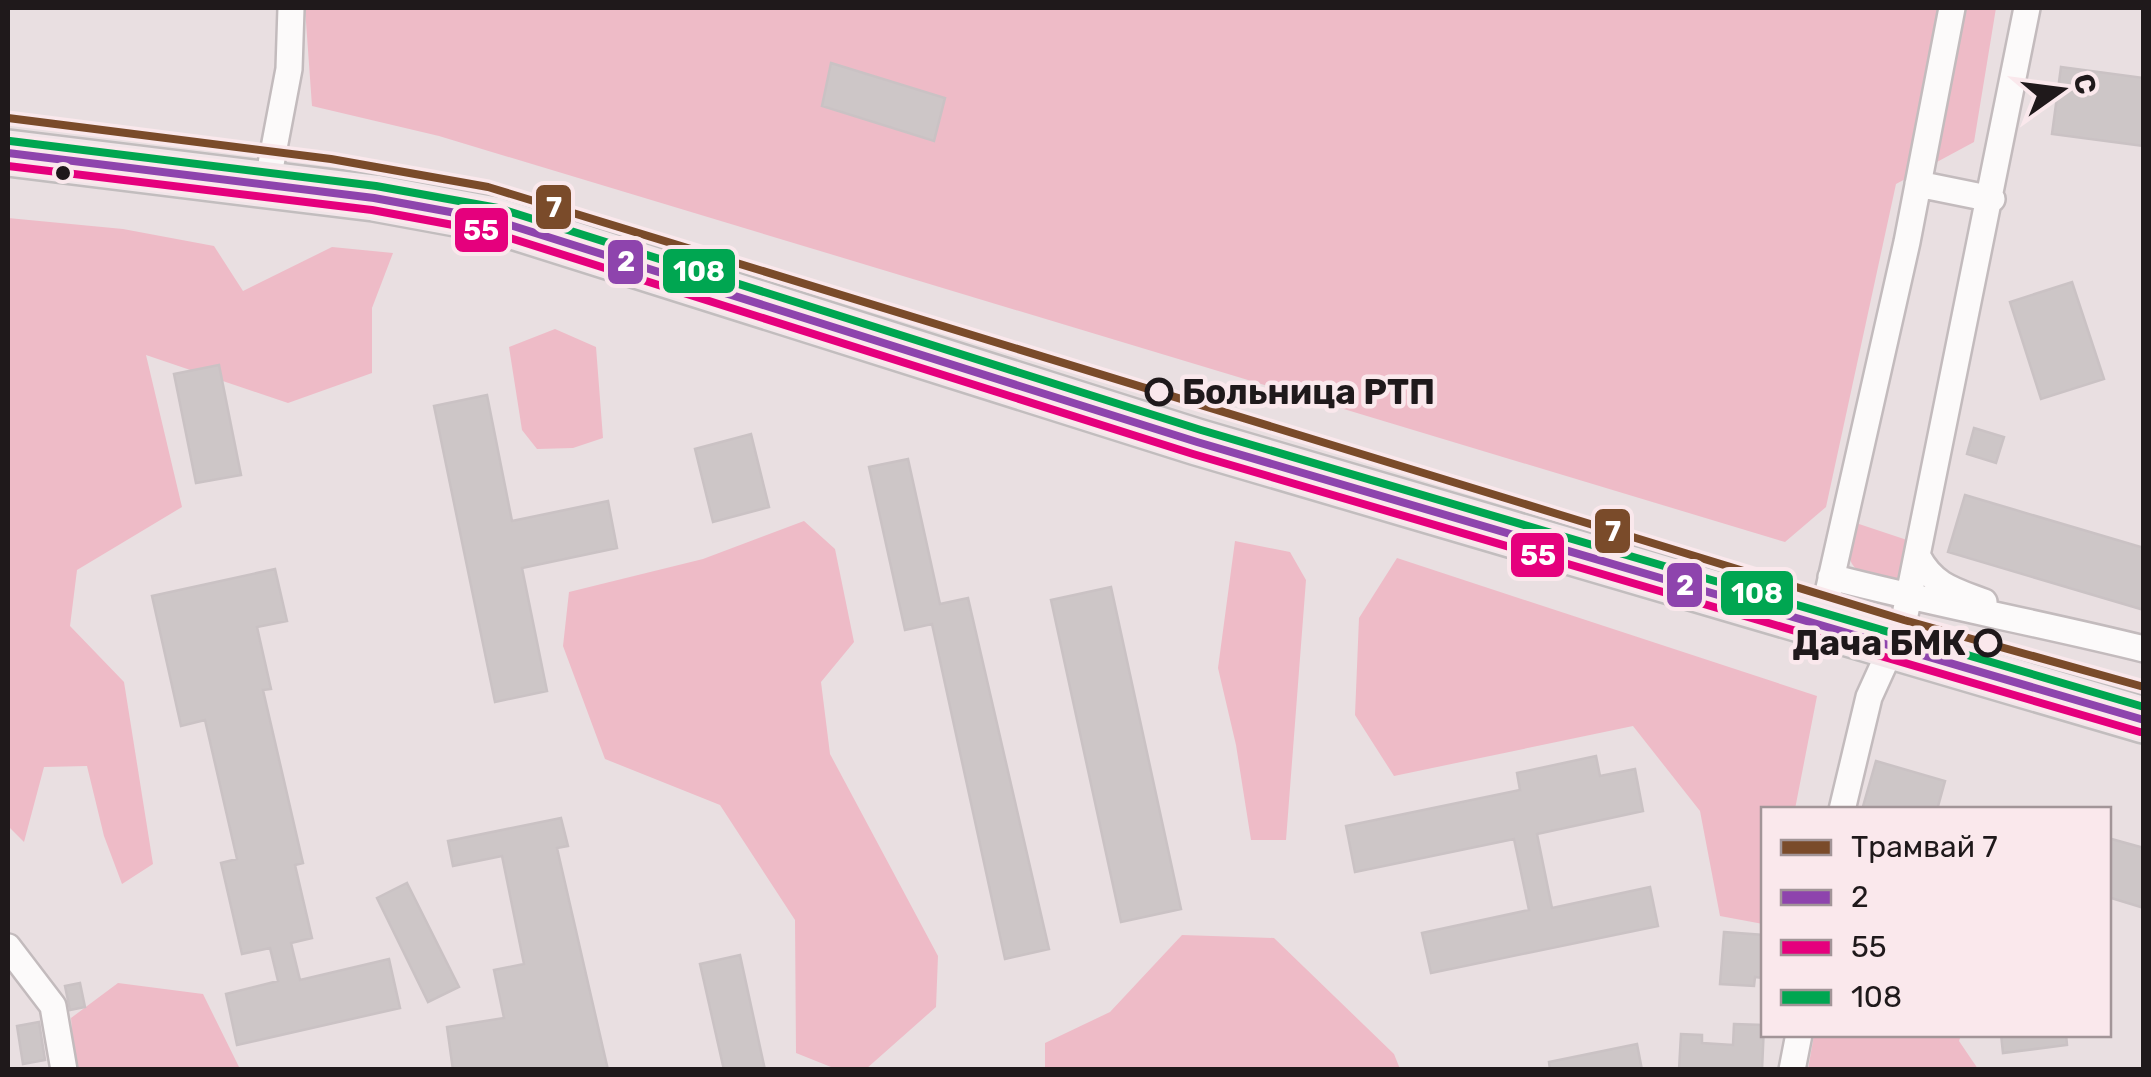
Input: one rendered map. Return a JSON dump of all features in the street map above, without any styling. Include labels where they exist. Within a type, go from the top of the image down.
[{"type":"highway","points":[[8,153],[374,198],[494,220],[945,365],[1820,628],[2144,720]]},
{"type":"street","points":[[268,185],[289,69],[291,8]]},
{"type":"street","points":[[1820,628],[1918,184],[1952,8]]},
{"type":"street","points":[[1843,807],[1869,697],[1909,598],[1992,199],[2027,8]]},
{"type":"street","points":[[1918,184],[1992,199]]},
{"type":"street","points":[[1918,557],[1928,576],[1943,586],[2021,618],[2144,649]]},
{"type":"street","points":[[1831,577],[1981,616],[2021,618]]},
{"type":"street","points":[[15,955],[54,1006],[64,1070]]},
{"type":"street","points":[[1792,1070],[1798,1037]]},
{"type":"shaded area","points":[[305,8],[1996,8],[1974,142],[1896,184],[1826,507],[1785,542],[439,136],[312,106]]},
{"type":"shaded area","points":[[8,218],[123,229],[214,246],[243,291],[332,247],[393,253],[372,308],[372,373],[288,403],[146,355],[182,507],[77,570],[70,626],[124,682],[153,864],[122,884],[104,836],[87,766],[44,767],[24,842],[8,826]]},
{"type":"shaded area","points":[[555,329],[596,347],[603,438],[573,448],[537,449],[522,430],[509,347]]},
{"type":"shaded area","points":[[804,521],[835,549],[854,642],[821,682],[830,754],[938,956],[936,1007],[866,1069],[836,1069],[796,1053],[795,920],[720,805],[605,759],[563,646],[569,592],[703,559]]},
{"type":"shaded area","points":[[1850,521],[1907,540],[1896,586],[1854,566],[1848,550]]},
{"type":"shaded area","points":[[1235,541],[1290,552],[1306,580],[1286,840],[1251,840],[1236,745],[1218,668]]},
{"type":"shaded area","points":[[1397,558],[1817,696],[1795,807],[1761,807],[1761,924],[1720,916],[1700,811],[1633,726],[1394,776],[1355,715],[1359,618]]},
{"type":"shaded area","points":[[1182,935],[1274,938],[1394,1054],[1400,1069],[1045,1069],[1045,1043],[1110,1012]]},
{"type":"shaded area","points":[[118,983],[203,994],[240,1069],[75,1069],[71,1018]]},
{"type":"shaded area","points":[[1814,1037],[1960,1037],[1959,1041],[1978,1069],[1808,1069]]},
{"type":"building","points":[[831,63],[945,98],[934,141],[822,106]]},
{"type":"building","points":[[2061,67],[2144,78],[2144,146],[2052,134]]},
{"type":"building","points":[[2072,282],[2104,379],[2041,399],[2010,302]]},
{"type":"building","points":[[219,365],[241,475],[196,483],[174,374]]},
{"type":"building","points":[[487,395],[512,521],[608,501],[617,548],[522,568],[547,691],[495,702],[434,406]]},
{"type":"building","points":[[1974,428],[2004,437],[1996,463],[1967,454]]},
{"type":"building","points":[[751,434],[769,507],[713,522],[695,449]]},
{"type":"building","points":[[908,459],[940,604],[968,598],[1049,949],[1005,959],[932,624],[905,630],[869,467]]},
{"type":"building","points":[[1965,495],[2144,548],[2144,610],[1948,552]]},
{"type":"building","points":[[275,569],[287,621],[257,627],[271,689],[263,690],[303,863],[295,865],[312,938],[291,943],[300,980],[389,959],[400,1008],[237,1045],[226,994],[278,981],[270,948],[242,954],[221,863],[237,859],[205,720],[181,726],[152,596]]},
{"type":"building","points":[[1111,587],[1181,909],[1121,922],[1051,600]]},
{"type":"building","points":[[1596,756],[1600,776],[1635,769],[1643,811],[1537,834],[1552,908],[1650,887],[1658,926],[1431,973],[1422,933],[1529,910],[1514,839],[1355,872],[1346,826],[1520,790],[1517,773]]},
{"type":"building","points":[[1876,761],[1945,781],[1938,807],[1863,807]]},
{"type":"building","points":[[561,818],[568,846],[557,848],[608,1070],[453,1070],[447,1027],[504,1018],[494,970],[524,964],[502,856],[453,866],[448,841]]},
{"type":"building","points":[[2111,839],[2144,848],[2144,908],[2111,898]]},
{"type":"building","points":[[407,883],[459,987],[428,1002],[377,898]]},
{"type":"building","points":[[1724,932],[1761,935],[1761,978],[1755,977],[1754,986],[1720,984]]},
{"type":"building","points":[[740,955],[765,1070],[724,1070],[700,964]]},
{"type":"building","points":[[80,983],[85,1007],[70,1010],[65,986]]},
{"type":"building","points":[[39,1022],[45,1060],[23,1064],[17,1026]]},
{"type":"building","points":[[1734,1024],[1761,1025],[1762,1070],[1679,1070],[1681,1034],[1702,1035],[1702,1043],[1733,1045]]},
{"type":"building","points":[[2001,1037],[2066,1037],[2067,1045],[2003,1053]]},
{"type":"building","points":[[1637,1044],[1642,1070],[1550,1070],[1549,1062]]},
{"type":"tram line","name":"7","points":[[8,118],[331,159],[488,187],[1904,620],[2144,687]]},
{"type":"transit line","name":"108","points":[[10,141],[376,186],[498,208],[1201,430],[2144,707]]},
{"type":"transit line","name":"2","points":[[8,153],[374,198],[494,220],[1197,442],[2144,720]]},
{"type":"transit line","name":"55","points":[[8,166],[372,210],[491,232],[1193,454],[2140,732]]},
{"type":"place","name":"Больница РТП","points":[[1159,392]]},
{"type":"place","name":"Дача БМК","points":[[1988,643]]}]
